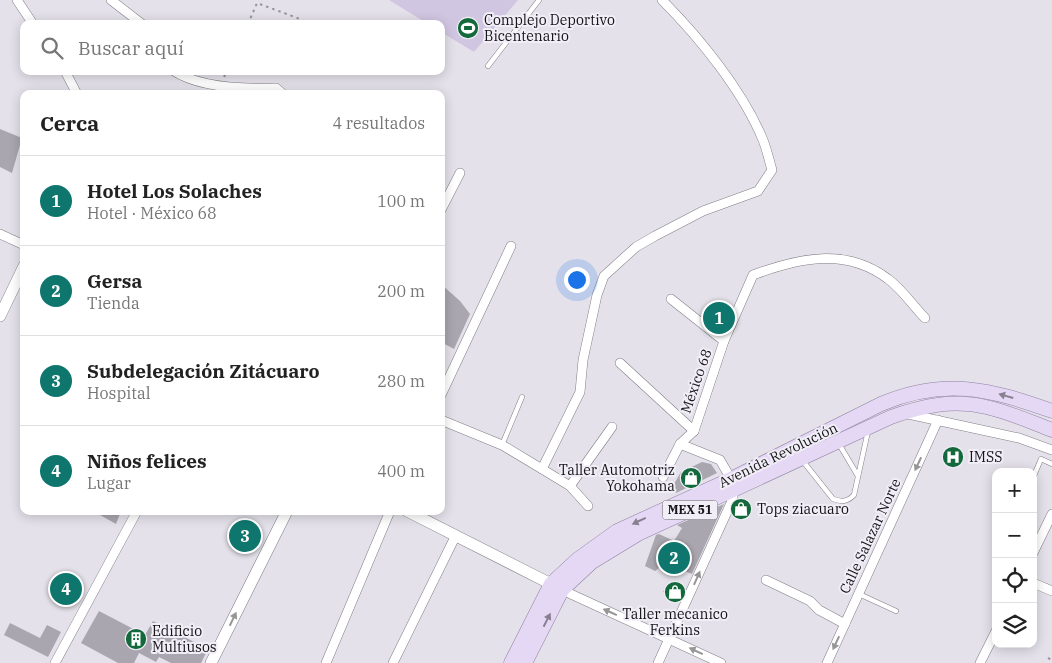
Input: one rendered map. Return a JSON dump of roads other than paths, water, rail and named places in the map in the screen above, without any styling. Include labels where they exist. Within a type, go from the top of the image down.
[{"type":"main road","name":"Avenida Revolución","points":[[511,663],[557,587],[568,584],[592,562],[616,546],[733,484],[834,435],[891,400],[909,394],[941,389],[969,389],[994,392],[1052,411]]},
{"type":"main road","name":"Avenida Revolución","points":[[834,435],[868,427],[922,407],[940,404],[985,406],[1052,430]]},
{"type":"main road","name":"Avenida Revolución","points":[[525,663],[557,587]]},
{"type":"street","points":[[17,0],[30,20]]},
{"type":"street","points":[[112,0],[137,20]]},
{"type":"street","points":[[542,469],[580,392],[585,351],[597,295],[604,276],[636,247],[655,236],[703,211],[758,191],[772,170],[762,138],[738,94],[697,36],[662,0]]},
{"type":"street","points":[[66,75],[75,90]]},
{"type":"street","points":[[185,75],[220,86],[261,90]]},
{"type":"street","points":[[445,202],[460,173]]},
{"type":"street","points":[[0,234],[20,243]]},
{"type":"street","points":[[445,386],[511,246]]},
{"type":"street","name":"México 68","points":[[663,477],[680,444],[694,431],[724,341],[753,275],[805,259],[841,259],[859,262],[889,279],[925,318]]},
{"type":"street","points":[[0,316],[20,274]]},
{"type":"street","points":[[671,299],[724,341]]},
{"type":"street","points":[[620,363],[694,431]]},
{"type":"street","points":[[903,413],[1019,438],[1052,450]]},
{"type":"street","name":"Calle Salazar Norte","points":[[827,663],[938,420]]},
{"type":"street","points":[[445,422],[502,445],[570,486],[588,506]]},
{"type":"street","points":[[570,486],[612,427]]},
{"type":"street","points":[[658,663],[731,503],[733,484],[720,460],[680,444]]},
{"type":"street","points":[[1037,545],[1052,514]]},
{"type":"street","points":[[55,663],[135,515]]},
{"type":"street","points":[[211,663],[285,515]]},
{"type":"street","points":[[326,663],[388,515]]},
{"type":"street","points":[[415,515],[557,587],[721,663]]},
{"type":"street","points":[[393,663],[456,535]]},
{"type":"street","points":[[766,580],[810,601],[819,610],[845,624]]},
{"type":"street","points":[[1037,585],[1052,591]]},
{"type":"street","points":[[980,663],[992,639]]},
{"type":"lane","points":[[488,66],[538,0]]},
{"type":"lane","points":[[502,445],[522,397]]},
{"type":"lane","points":[[797,453],[833,500],[840,502],[848,500],[854,495],[868,427]]},
{"type":"lane","points":[[834,435],[858,476]]},
{"type":"lane","points":[[1037,468],[1041,459],[1052,464]]},
{"type":"lane","points":[[858,594],[896,611]]},
{"type":"place","name":"Complejo Deportivo Bicentenario","points":[[468,28]]},
{"type":"place","name":"Hotel Los Solaches","points":[[719,318]]},
{"type":"place","name":"IMSS","points":[[953,457]]},
{"type":"place","name":"Taller Automotriz Yokohama","points":[[691,478]]},
{"type":"place","name":"Tops ziacuaro","points":[[741,509]]},
{"type":"place","name":"Subdelegación Zitácuaro","points":[[245,536]]},
{"type":"place","name":"Gersa","points":[[674,558]]},
{"type":"place","name":"Niños felices","points":[[66,589]]},
{"type":"place","name":"Taller mecanico Ferkins","points":[[675,592]]},
{"type":"place","name":"Edificio Multiusos","points":[[136,639]]}]
